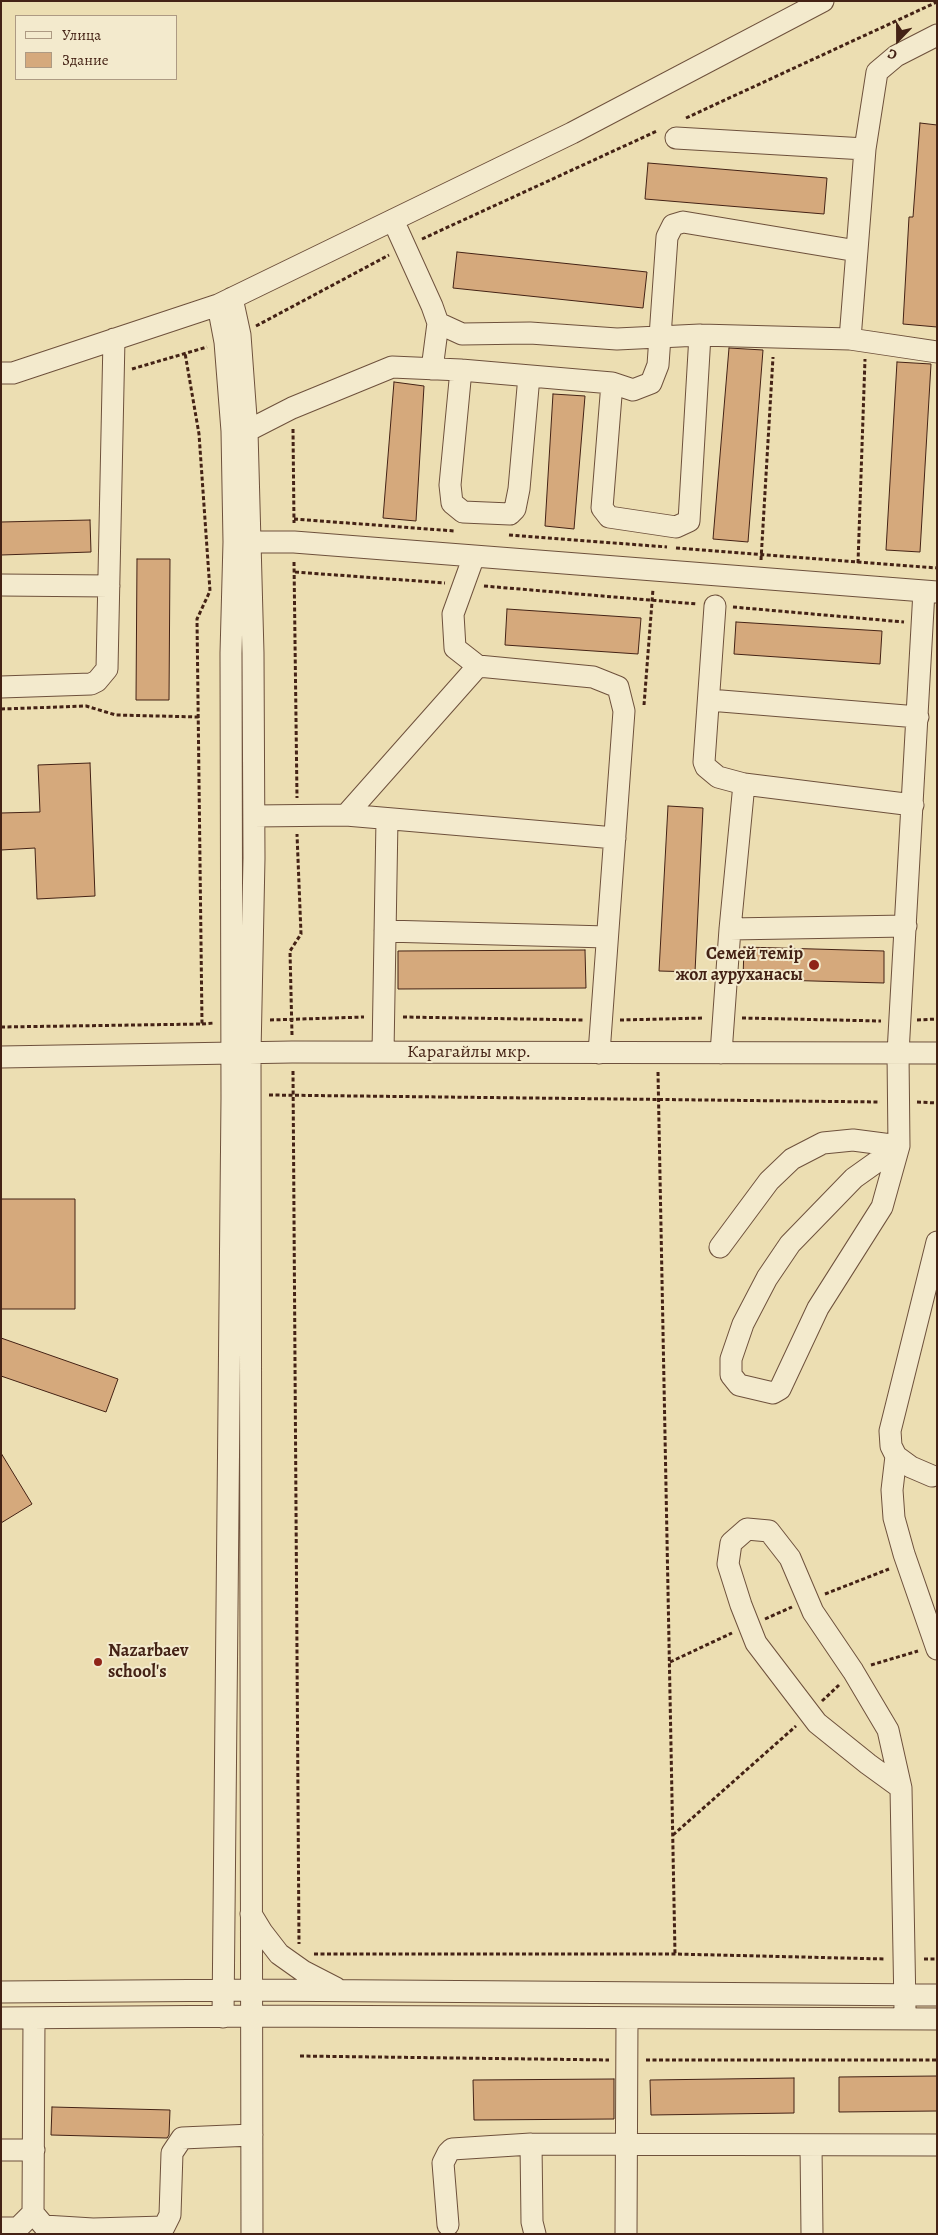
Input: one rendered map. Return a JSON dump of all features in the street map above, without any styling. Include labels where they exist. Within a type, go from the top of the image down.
[{"type":"street","points":[[5,367],[114,339],[225,302],[572,134],[822,1]]},
{"type":"street","points":[[858,340],[857,251],[865,149],[877,72],[896,56],[937,35]]},
{"type":"street","points":[[675,128],[865,149]]},
{"type":"street","points":[[393,220],[438,323],[432,369]]},
{"type":"street","points":[[247,431],[292,408],[392,367],[461,370],[612,383],[633,390],[652,384],[658,365],[661,336],[667,236],[673,225],[683,222],[857,251]]},
{"type":"street","points":[[225,302],[247,431],[242,542],[231,653],[241,1054],[251,1095],[252,2234]]},
{"type":"street","points":[[438,323],[462,334],[530,333],[617,338],[700,335],[858,340],[937,352]]},
{"type":"street","points":[[612,383],[602,508],[608,517],[676,527],[689,521],[700,335]]},
{"type":"street","points":[[223,2016],[241,1054],[254,816],[242,542],[232,431],[232,338]]},
{"type":"street","points":[[1,687],[91,684],[98,681],[107,669],[114,339]]},
{"type":"street","points":[[461,370],[450,485],[452,504],[463,512],[510,514],[515,509],[519,489],[529,376]]},
{"type":"street","points":[[242,542],[294,542],[930,592],[923,624],[898,1053],[899,1146],[882,1207],[818,1308],[780,1389],[773,1393],[739,1385],[732,1375],[731,1359],[742,1324],[767,1278],[785,1251],[854,1178],[899,1146]]},
{"type":"street","points":[[474,556],[453,614],[455,648],[478,666],[593,677],[618,686],[624,711],[599,1053]]},
{"type":"street","points":[[1,585],[109,586]]},
{"type":"street","points":[[715,606],[704,762],[706,767],[718,776],[744,784],[913,805]]},
{"type":"street","points":[[346,815],[478,666]]},
{"type":"street","points":[[709,700],[918,717]]},
{"type":"street","points":[[721,1053],[730,929],[744,784]]},
{"type":"street","points":[[254,816],[346,815],[615,838]]},
{"type":"street","points":[[383,1052],[387,818]]},
{"type":"street","points":[[730,929],[906,926]]},
{"type":"street","points":[[385,931],[607,937]]},
{"type":"street","name":"Карагайлы мкр.","points":[[1,1057],[292,1052],[937,1053]]},
{"type":"street","points":[[720,1247],[769,1181],[792,1159],[823,1143],[853,1140],[899,1146]]},
{"type":"street","points":[[932,1476],[911,1467],[896,1456],[891,1446],[890,1432],[937,1242]]},
{"type":"street","points":[[896,1456],[892,1490],[894,1518],[906,1562],[937,1649]]},
{"type":"street","points":[[901,1788],[817,1723],[756,1644],[728,1564],[731,1543],[748,1529],[769,1531],[790,1558],[813,1612],[853,1671],[888,1730],[901,1788],[905,2019]]},
{"type":"street","points":[[251,1914],[279,1954],[303,1971],[341,1991]]},
{"type":"street","points":[[1,1992],[251,1990],[937,1995]]},
{"type":"street","points":[[1,2018],[252,2016],[937,2019]]},
{"type":"street","points":[[34,2018],[33,2213],[44,2226],[93,2229],[164,2227],[170,2214],[172,2153],[182,2138],[252,2135]]},
{"type":"street","points":[[626,2234],[627,2019]]},
{"type":"street","points":[[531,2144],[532,2222],[535,2234]]},
{"type":"street","points":[[448,2225],[443,2163],[452,2149],[531,2144],[937,2145]]},
{"type":"street","points":[[811,2145],[812,2234]]},
{"type":"street","points":[[1,2150],[34,2150]]},
{"type":"street","points":[[1,2228],[18,2228],[33,2213]]},
{"type":"path","points":[[114,374],[232,338],[405,246],[675,128],[937,2]]},
{"type":"path","points":[[759,578],[775,337]]},
{"type":"path","points":[[857,586],[858,340]]},
{"type":"path","points":[[1,1027],[202,1024],[198,619],[210,591],[199,434],[185,353]]},
{"type":"path","points":[[292,408],[297,816],[301,934],[290,951],[293,1095],[299,1954]]},
{"type":"path","points":[[294,519],[460,532]]},
{"type":"path","points":[[506,535],[761,553],[937,568]]},
{"type":"path","points":[[644,712],[655,570],[655,546]]},
{"type":"path","points":[[295,572],[464,584],[923,624]]},
{"type":"path","points":[[1,709],[86,706],[116,715],[198,717]]},
{"type":"path","points":[[658,1053],[676,1954]]},
{"type":"path","points":[[251,1095],[937,1103]]},
{"type":"path","points":[[670,1662],[808,1600],[906,1562]]},
{"type":"path","points":[[309,1954],[676,1954],[937,1959]]},
{"type":"building","points":[[920,123],[937,125],[937,327],[903,324],[909,217],[913,217]]},
{"type":"building","points":[[648,163],[827,178],[824,214],[645,199]]},
{"type":"building","points":[[457,252],[647,272],[643,308],[453,288]]},
{"type":"building","points":[[729,348],[763,350],[748,542],[713,539]]},
{"type":"building","points":[[897,362],[931,364],[920,552],[886,550]]},
{"type":"building","points":[[394,382],[424,386],[416,521],[383,518]]},
{"type":"building","points":[[553,394],[585,396],[574,529],[545,526]]},
{"type":"building","points":[[90,520],[91,552],[1,555],[1,522]]},
{"type":"building","points":[[137,559],[170,559],[169,700],[136,700]]},
{"type":"building","points":[[507,609],[641,618],[638,654],[505,645]]},
{"type":"building","points":[[736,622],[882,631],[880,664],[734,654]]},
{"type":"building","points":[[90,763],[95,896],[37,899],[35,848],[1,850],[1,813],[40,812],[38,765]]},
{"type":"building","points":[[668,806],[703,808],[695,972],[659,971]]},
{"type":"building","name":"Семей темір жол ауруханасы","points":[[744,947],[884,951],[884,983],[743,979]]},
{"type":"building","points":[[585,950],[586,988],[398,989],[398,951]]},
{"type":"building","points":[[1,1199],[75,1199],[75,1309],[1,1309]]},
{"type":"building","points":[[1,1338],[118,1379],[106,1412],[1,1376]]},
{"type":"building","points":[[1,1453],[32,1504],[1,1523]]},
{"type":"building","points":[[937,2076],[937,2111],[839,2112],[839,2077]]},
{"type":"building","points":[[794,2078],[794,2113],[651,2115],[650,2080]]},
{"type":"building","points":[[614,2079],[614,2119],[474,2120],[473,2080]]},
{"type":"building","points":[[52,2107],[170,2110],[169,2135],[167,2138],[51,2135]]},
{"type":"place","name":"Семей темір жол ауруханасы","points":[[814,965]]},
{"type":"place","name":"Nazarbaev school's","points":[[98,1662]]}]
